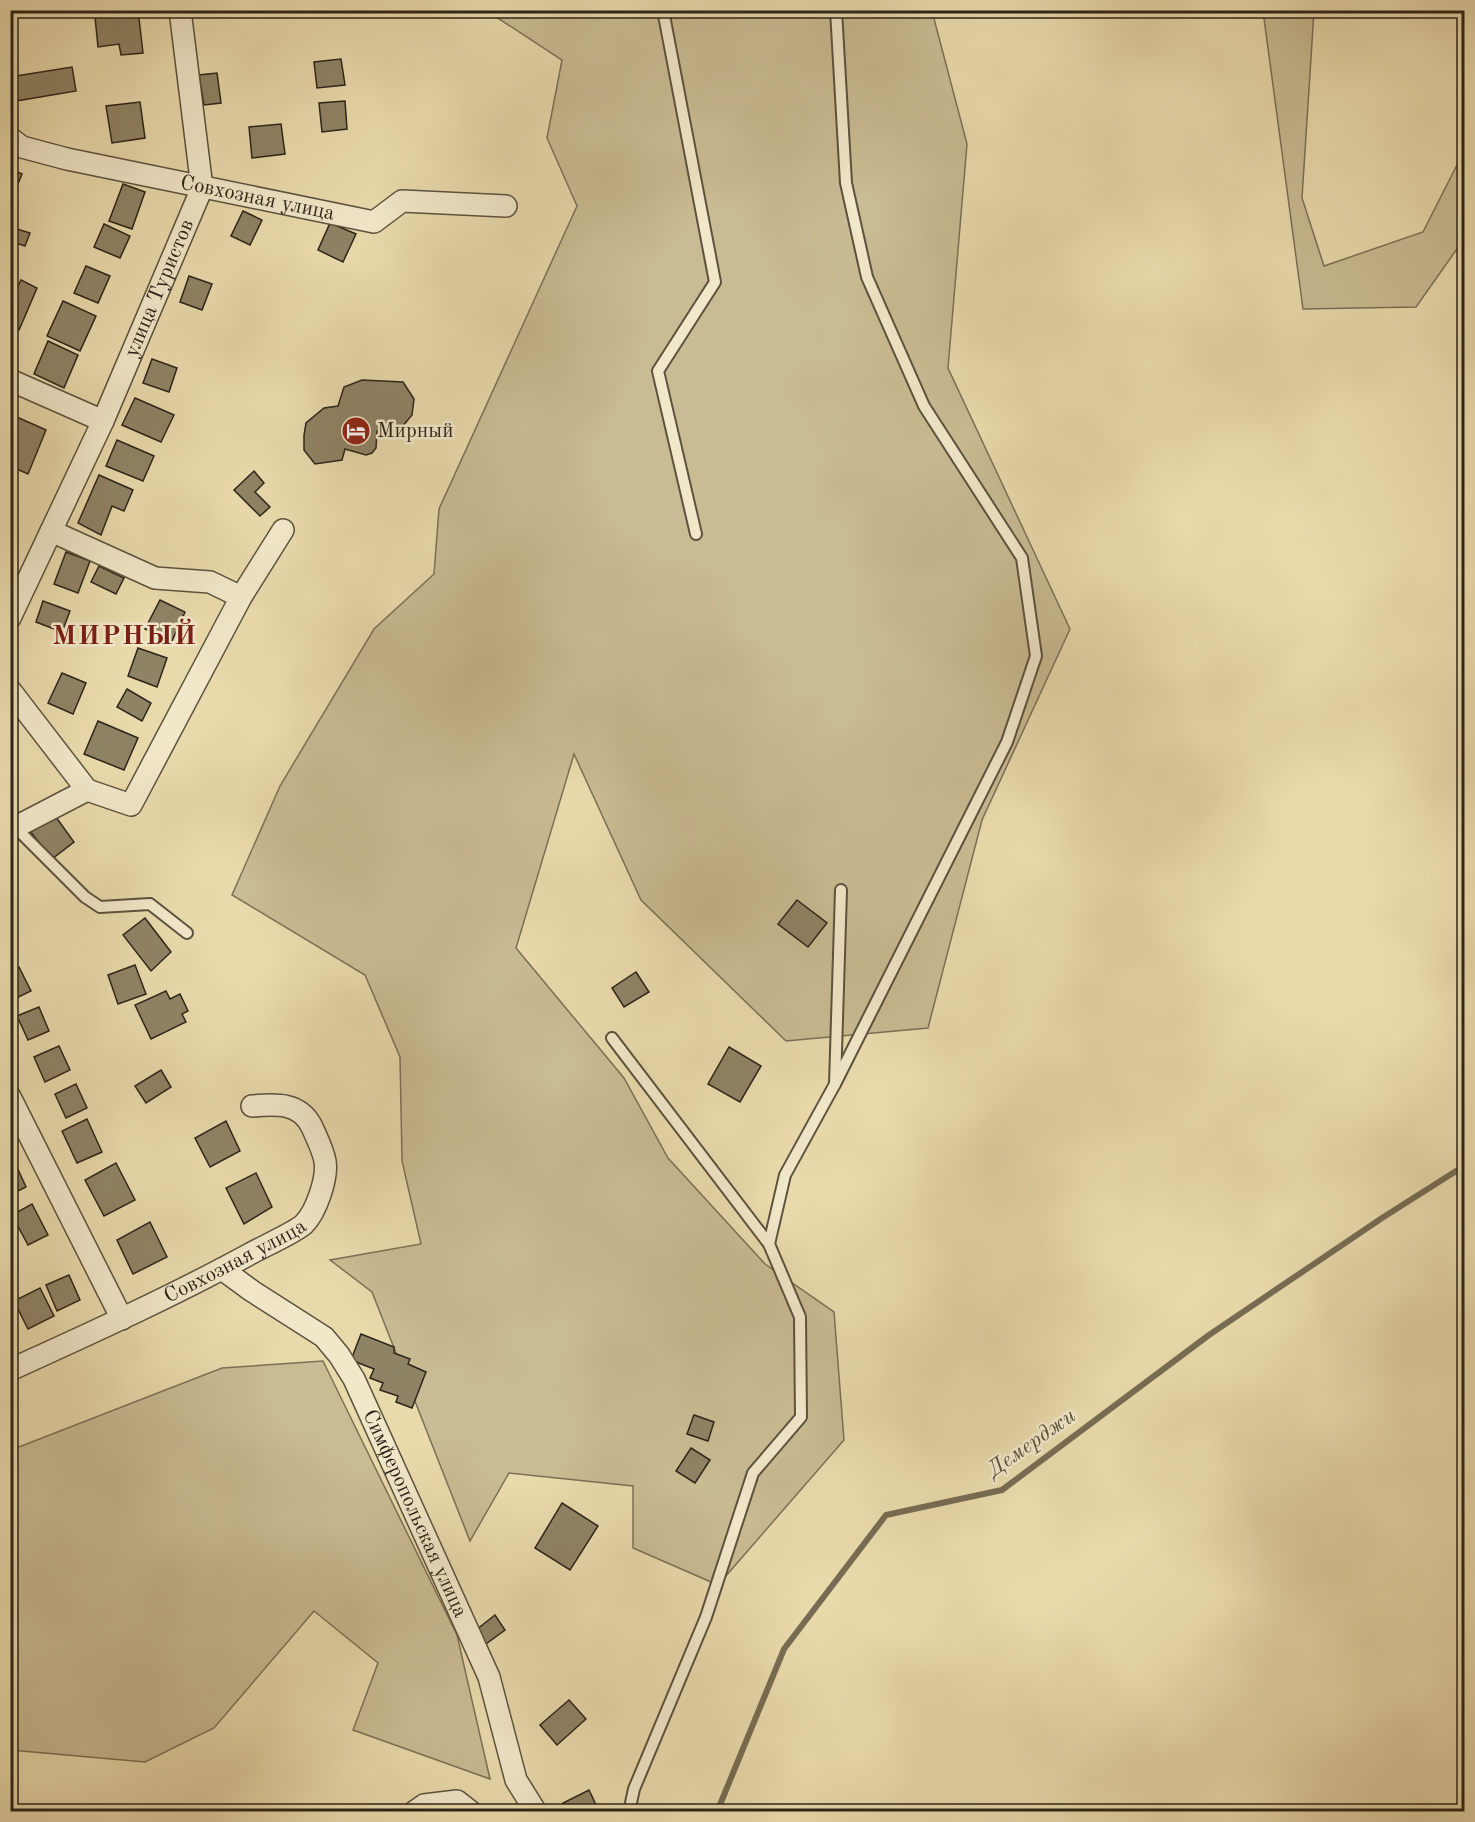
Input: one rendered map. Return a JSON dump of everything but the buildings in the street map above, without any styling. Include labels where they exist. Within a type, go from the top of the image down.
[{"type":"street","points":[[180,10],[202,188]]},
{"type":"street","name":"Совхозная улица","points":[[10,138],[22,147],[202,188],[374,222],[402,201],[506,206]]},
{"type":"street","name":"улица Туристов","points":[[10,618],[103,421],[202,188]]},
{"type":"street","points":[[10,380],[103,421]]},
{"type":"street","points":[[13,697],[87,790],[131,805],[241,597],[283,530]]},
{"type":"street","points":[[51,531],[155,578],[210,582],[241,597]]},
{"type":"street","points":[[13,829],[87,790]]},
{"type":"street","points":[[10,1097],[122,1319]]},
{"type":"street","name":"Совхозная улица","points":[[10,1370],[122,1319],[304,1225],[325,1180],[325,1161],[308,1119],[293,1107],[276,1104],[252,1106]]},
{"type":"street","name":"Симферопольская улица","points":[[222,1269],[324,1337],[354,1379],[489,1677],[516,1780],[536,1812]]},
{"type":"street","points":[[414,1812],[424,1805],[456,1801],[471,1812]]},
{"type":"lane","points":[[663,10],[715,282],[658,371],[696,534]]},
{"type":"lane","points":[[769,1244],[785,1175],[835,1084],[1007,742],[1036,656],[1022,558],[924,406],[867,277],[846,183],[836,10]]},
{"type":"lane","points":[[13,829],[85,897],[100,907],[150,904],[187,933]]},
{"type":"lane","points":[[835,1084],[841,890]]},
{"type":"lane","points":[[612,1038],[769,1244],[800,1317],[801,1417],[753,1473],[706,1617],[634,1789],[629,1812]]},
{"type":"shaded area","points":[[487,11],[932,11],[967,144],[948,368],[1070,629],[982,820],[928,1028],[786,1041],[641,900],[574,754],[516,948],[624,1078],[668,1158],[765,1264],[834,1312],[844,1440],[718,1585],[633,1548],[633,1486],[509,1473],[470,1541],[372,1292],[330,1260],[421,1244],[402,1161],[400,1057],[365,975],[232,895],[280,786],[374,629],[434,574],[439,509],[577,206],[547,138],[562,60]]},
{"type":"shaded area","points":[[1263,11],[1314,11],[1302,198],[1324,266],[1423,232],[1464,151],[1464,239],[1416,307],[1303,309]]},
{"type":"shaded area","points":[[323,1361],[457,1635],[490,1779],[353,1730],[378,1663],[314,1611],[214,1728],[145,1762],[11,1750],[11,1450],[222,1368]]},
{"type":"waterway","name":"Демерджи","points":[[717,1812],[784,1649],[886,1515],[1002,1490],[1209,1335],[1382,1218],[1464,1166]]},
{"type":"place","name":"Мирный","points":[[356,431]]},
{"type":"district","name":"МИРНЫЙ","points":[[125,636]]}]
